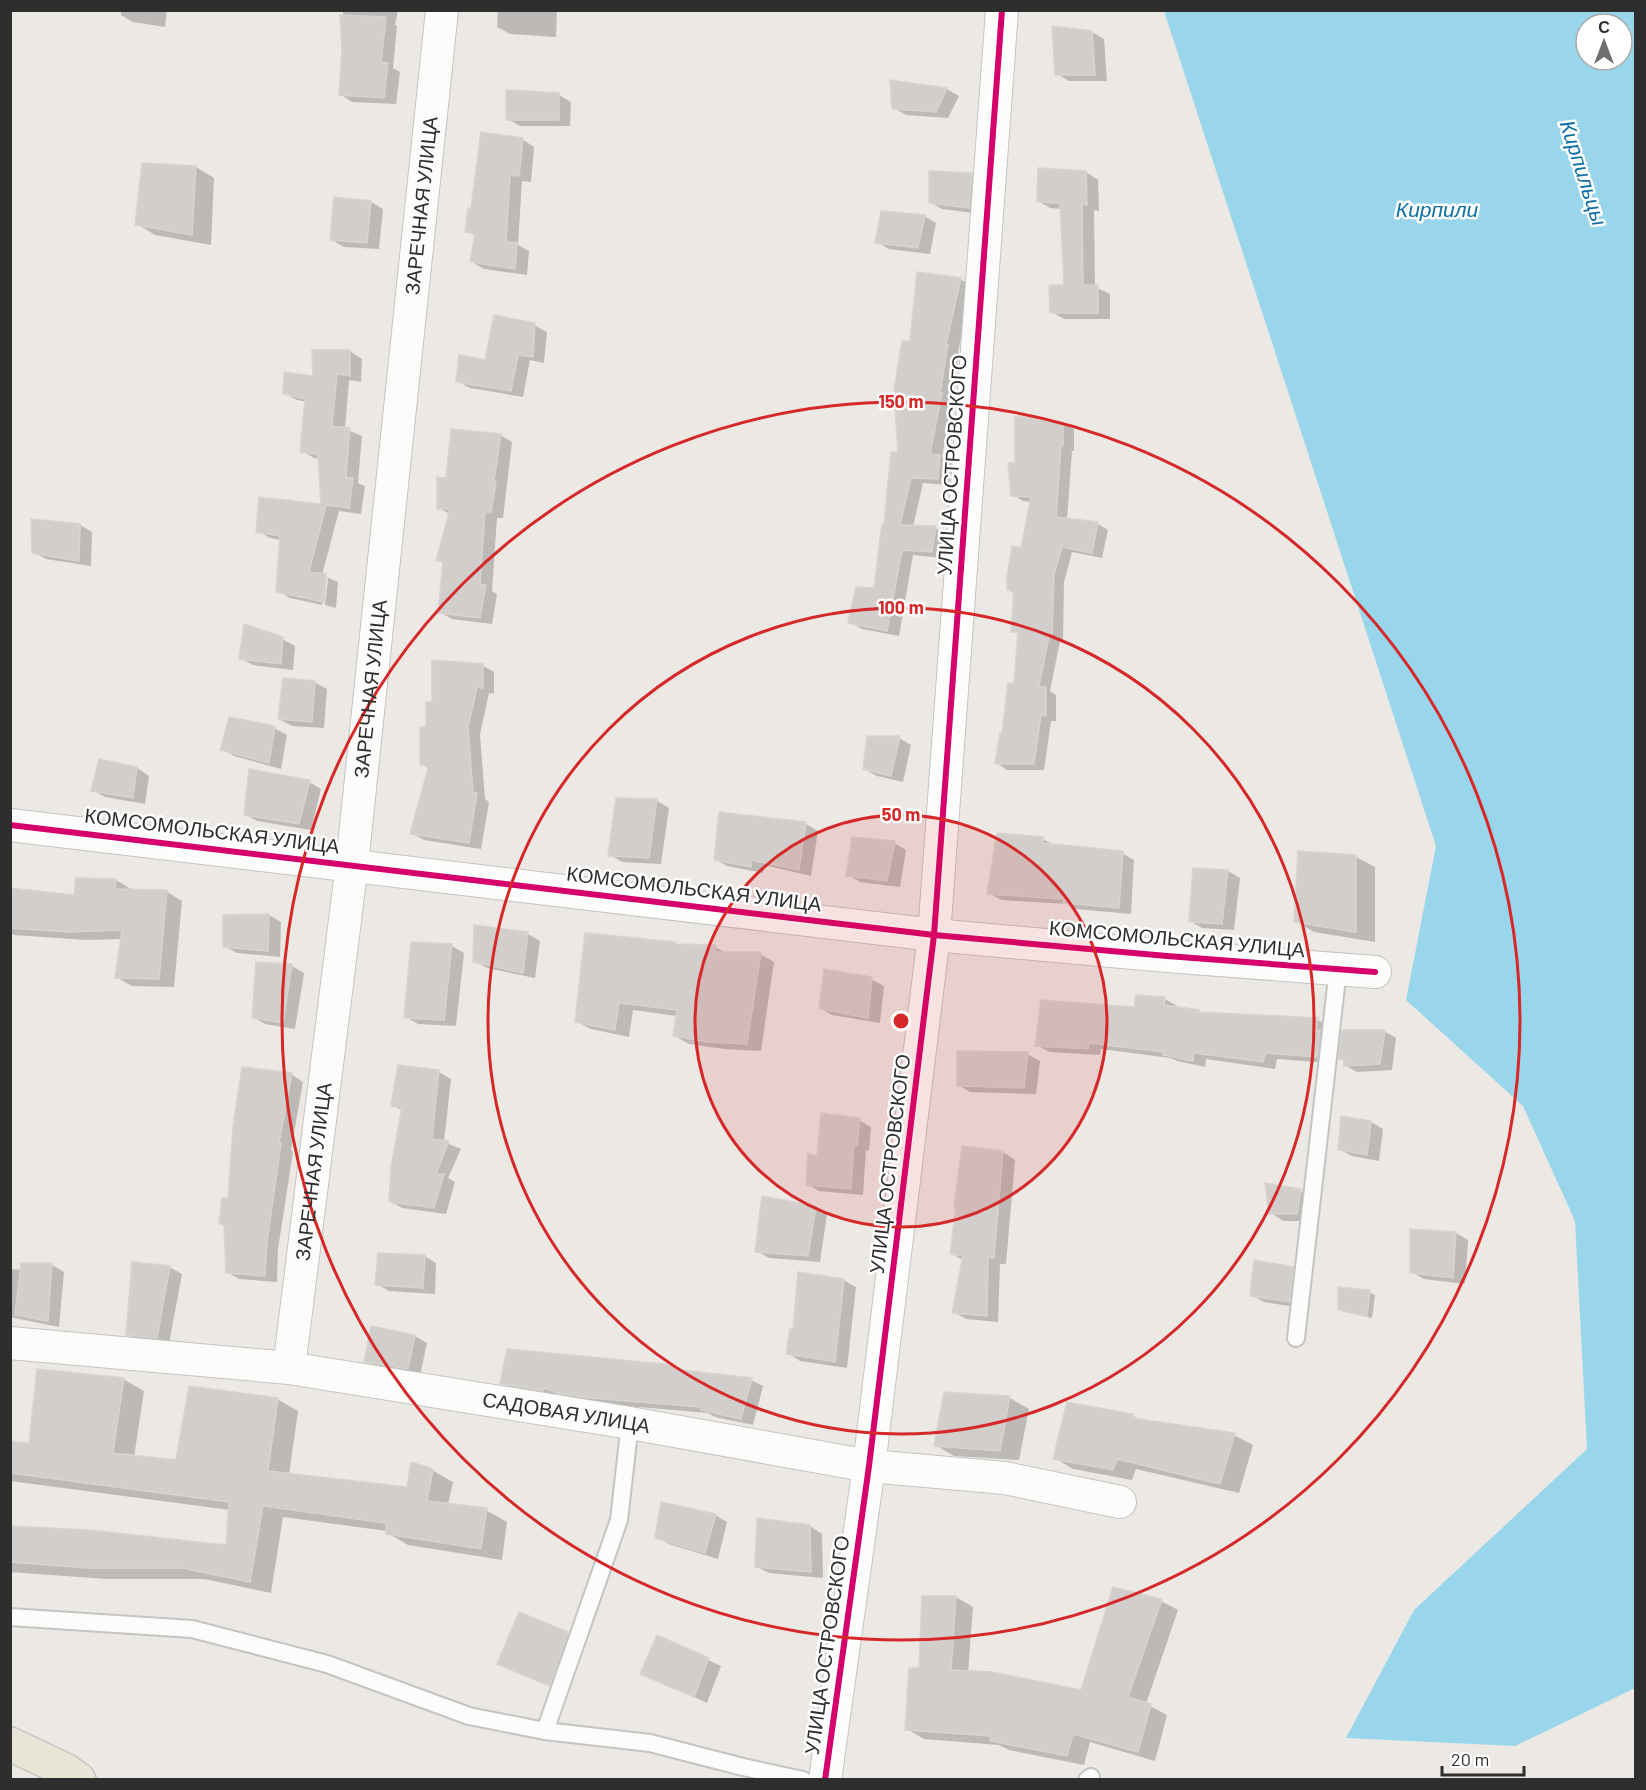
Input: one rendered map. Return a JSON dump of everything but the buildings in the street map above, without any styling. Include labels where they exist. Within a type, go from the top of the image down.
[{"type":"main road","points":[[25,1751],[79,1779]]},
{"type":"main road","points":[[25,1751],[106,1779]]},
{"type":"street","name":"ЗАРЕЧНАЯ УЛИЦА","points":[[289,1368],[352,864],[442,10]]},
{"type":"street","name":"УЛИЦА ОСТРОВСКОГО","points":[[825,1779],[869,1466],[934,935],[1002,10]]},
{"type":"street","name":"КОМСОМОЛЬСКАЯ УЛИЦА","points":[[10,825],[934,935],[1375,972]]},
{"type":"street","name":"САДОВАЯ УЛИЦА","points":[[10,1343],[289,1368],[630,1423],[869,1466],[1005,1478],[1120,1502]]},
{"type":"lane","points":[[1296,1338],[1338,969]]},
{"type":"lane","points":[[545,1731],[619,1520],[630,1423]]},
{"type":"lane","points":[[10,1617],[192,1629],[327,1664],[469,1716],[545,1731],[650,1743],[742,1767],[803,1779]]},
{"type":"water","name":"Кирпили","points":[[1164,11],[1635,11],[1635,1688],[1515,1746],[1346,1738],[1414,1610],[1587,1449],[1575,1221],[1523,1106],[1406,1000],[1436,846]]},
{"type":"cycle path","points":[[825,1780],[869,1466],[934,935],[1002,10]]},
{"type":"cycle path","points":[[10,825],[934,935],[1375,972]]},
{"type":"water label","name":"Кирпильцы","points":[[1583,173]]}]
